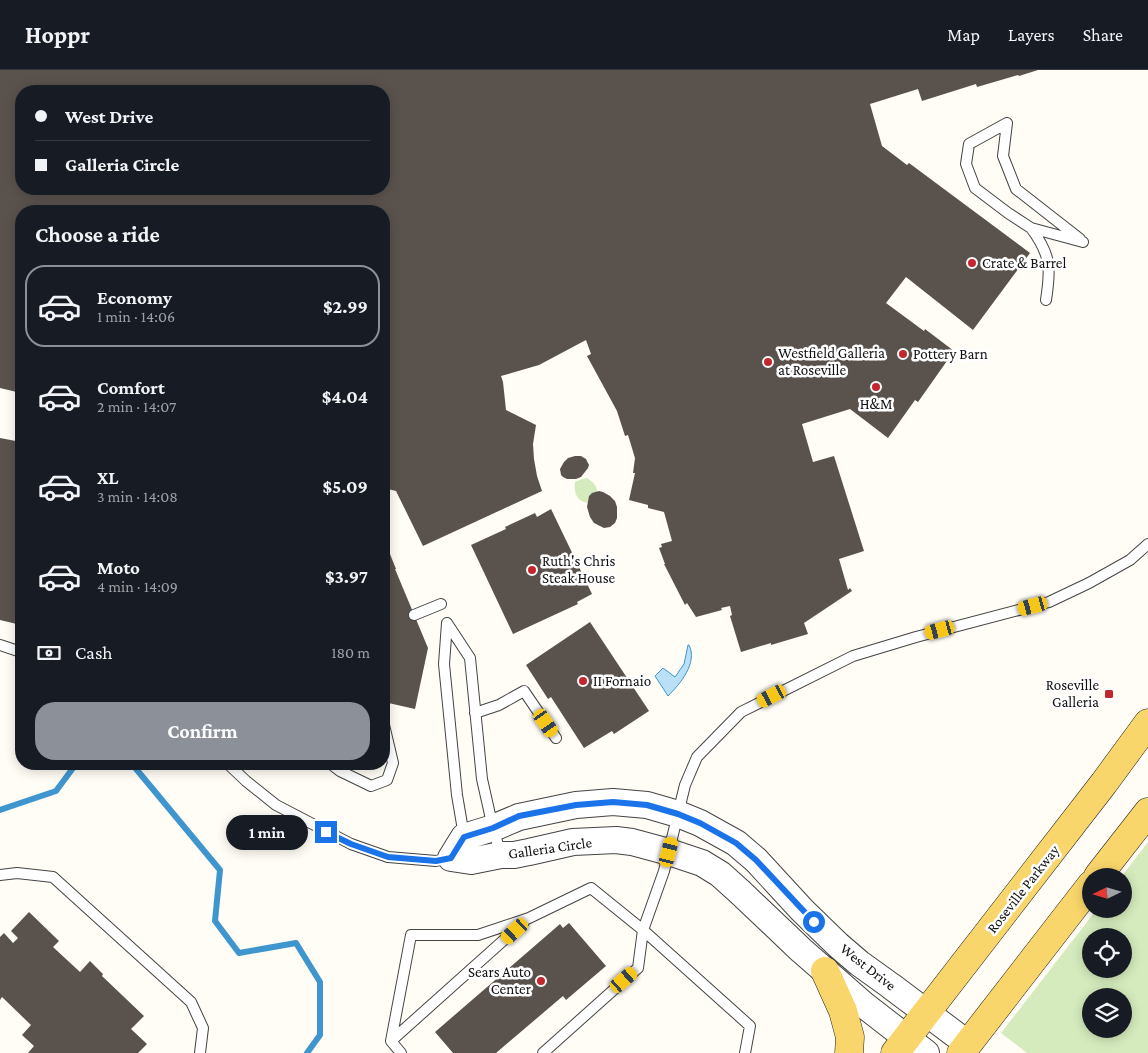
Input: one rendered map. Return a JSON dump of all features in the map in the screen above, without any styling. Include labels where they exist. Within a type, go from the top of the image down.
[{"type":"main road","name":"Roseville Parkway","points":[[910,1048],[926,1012],[1104,783],[1148,723]]},
{"type":"main road","points":[[1104,868],[1148,812]]},
{"type":"main road","points":[[968,1049],[1082,897]]},
{"type":"main road","points":[[825,971],[843,1011],[850,1037],[849,1053]]},
{"type":"street","name":"Galleria Circle","points":[[462,852],[493,828],[519,816],[576,805],[613,802],[647,805],[678,814]]},
{"type":"street","name":"West Drive","points":[[678,814],[700,823],[736,843],[756,860],[802,910],[838,945],[926,1012],[968,1049]]},
{"type":"street","name":"Galleria Circle","points":[[462,852],[514,854],[574,842],[608,840],[632,842],[669,852]]},
{"type":"street","name":"West Drive","points":[[669,852],[702,863],[720,874],[910,1048]]},
{"type":"lane","points":[[1031,228],[1083,242],[1016,188],[1003,156],[1007,123],[969,144],[966,164],[976,188],[1031,228],[1041,242],[1048,259],[1049,280],[1046,300]]},
{"type":"lane","points":[[543,1053],[638,968],[643,930],[664,871],[685,785],[697,757],[741,712],[853,656],[932,632],[1049,602],[1089,583],[1130,560],[1148,544]]},
{"type":"lane","points":[[414,615],[441,604]]},
{"type":"lane","points":[[462,852],[444,664],[447,623],[470,658],[482,779],[501,855]]},
{"type":"lane","points":[[0,645],[15,651]]},
{"type":"lane","points":[[475,713],[499,705],[524,691],[556,738]]},
{"type":"lane","points":[[339,770],[371,786],[387,780],[393,763],[390,750]]},
{"type":"lane","name":"Galleria Circle","points":[[235,770],[276,805],[351,844],[388,857],[436,861],[462,852]]},
{"type":"lane","points":[[0,875],[17,873],[53,877],[191,1002],[203,1028],[200,1053]]},
{"type":"lane","points":[[391,1041],[412,935],[478,935],[529,918],[591,888],[643,930],[750,1026],[745,1053]]},
{"type":"lane","points":[[391,1041],[529,918]]},
{"type":"lane","points":[[391,1041],[401,1053]]},
{"type":"green space","points":[[587,478],[594,483],[597,489],[597,495],[593,503],[584,502],[578,498],[575,491],[575,482]]},
{"type":"green space","points":[[1148,842],[1148,1053],[1027,1053],[1001,1033],[1082,928],[1082,978],[1132,978],[1132,928],[1082,928],[1090,918],[1132,918],[1132,868],[1128,868]]},
{"type":"water","points":[[688,645],[691,652],[689,666],[678,686],[668,696],[655,676],[663,668],[675,677],[684,664]]},
{"type":"building","name":"Westfield Galleria at Roseville","points":[[0,70],[1038,70],[977,87],[976,84],[922,101],[918,89],[870,104],[882,146],[907,165],[909,163],[1030,253],[973,330],[906,277],[886,303],[954,351],[918,402],[915,400],[888,438],[850,409],[802,424],[813,462],[834,456],[864,551],[839,559],[848,590],[850,588],[852,591],[804,623],[808,634],[741,652],[730,616],[732,615],[730,606],[696,617],[687,603],[685,605],[664,564],[659,548],[662,547],[661,544],[672,541],[664,512],[629,500],[635,473],[633,473],[635,458],[628,435],[625,436],[617,411],[587,356],[591,354],[586,340],[539,365],[501,376],[506,410],[536,425],[533,444],[534,459],[542,491],[423,546],[396,491],[390,490],[390,205],[15,205],[15,392],[0,388]]},
{"type":"building","points":[[0,438],[15,441],[15,624],[0,620]]},
{"type":"building","points":[[581,456],[586,459],[589,465],[588,468],[581,477],[567,479],[561,475],[560,469],[568,458]]},
{"type":"building","points":[[599,491],[610,496],[615,501],[617,507],[617,518],[610,527],[604,528],[594,523],[590,517],[587,507],[589,496]]},
{"type":"building","name":"Ruth's Chris Steak House","points":[[551,509],[592,594],[577,602],[578,604],[513,634],[471,545],[535,513],[537,517]]},
{"type":"building","points":[[390,554],[428,648],[415,709],[390,703]]},
{"type":"building","name":"II Fornaio","points":[[590,622],[649,711],[614,734],[612,731],[584,748],[551,697],[548,699],[526,665]]},
{"type":"building","points":[[29,912],[59,941],[53,947],[80,972],[90,961],[103,974],[102,976],[144,1016],[131,1029],[147,1044],[138,1053],[28,1053],[34,1046],[22,1035],[31,1025],[2,997],[0,1000],[0,937],[4,933],[13,943],[18,938],[11,931]]},
{"type":"building","name":"Sears Auto Center","points":[[569,923],[606,966],[566,1000],[563,996],[496,1053],[453,1053],[435,1032],[560,924],[563,928]]},
{"type":"waterway","points":[[0,810],[56,791],[72,770]]},
{"type":"waterway","points":[[137,770],[220,870],[215,921],[239,953],[296,943],[320,982],[320,1035],[307,1053]]},
{"type":"place","name":"Crate & Barrel","points":[[972,263]]},
{"type":"place","name":"Pottery Barn","points":[[903,354]]},
{"type":"place","name":"Westfield Galleria at Roseville","points":[[768,362]]},
{"type":"place","name":"H&M","points":[[876,387]]},
{"type":"place","name":"Ruth's Chris Steak House","points":[[532,570]]},
{"type":"place","name":"II Fornaio","points":[[583,681]]},
{"type":"place","name":"Roseville Galleria","points":[[1109,694]]},
{"type":"place","name":"Sears Auto Center","points":[[541,981]]},
{"type":"route","points":[[326,832],[351,844],[388,857],[436,861],[451,858],[464,837],[493,828],[519,816],[576,805],[613,802],[647,805],[700,823],[736,843],[756,860],[814,922]]}]
